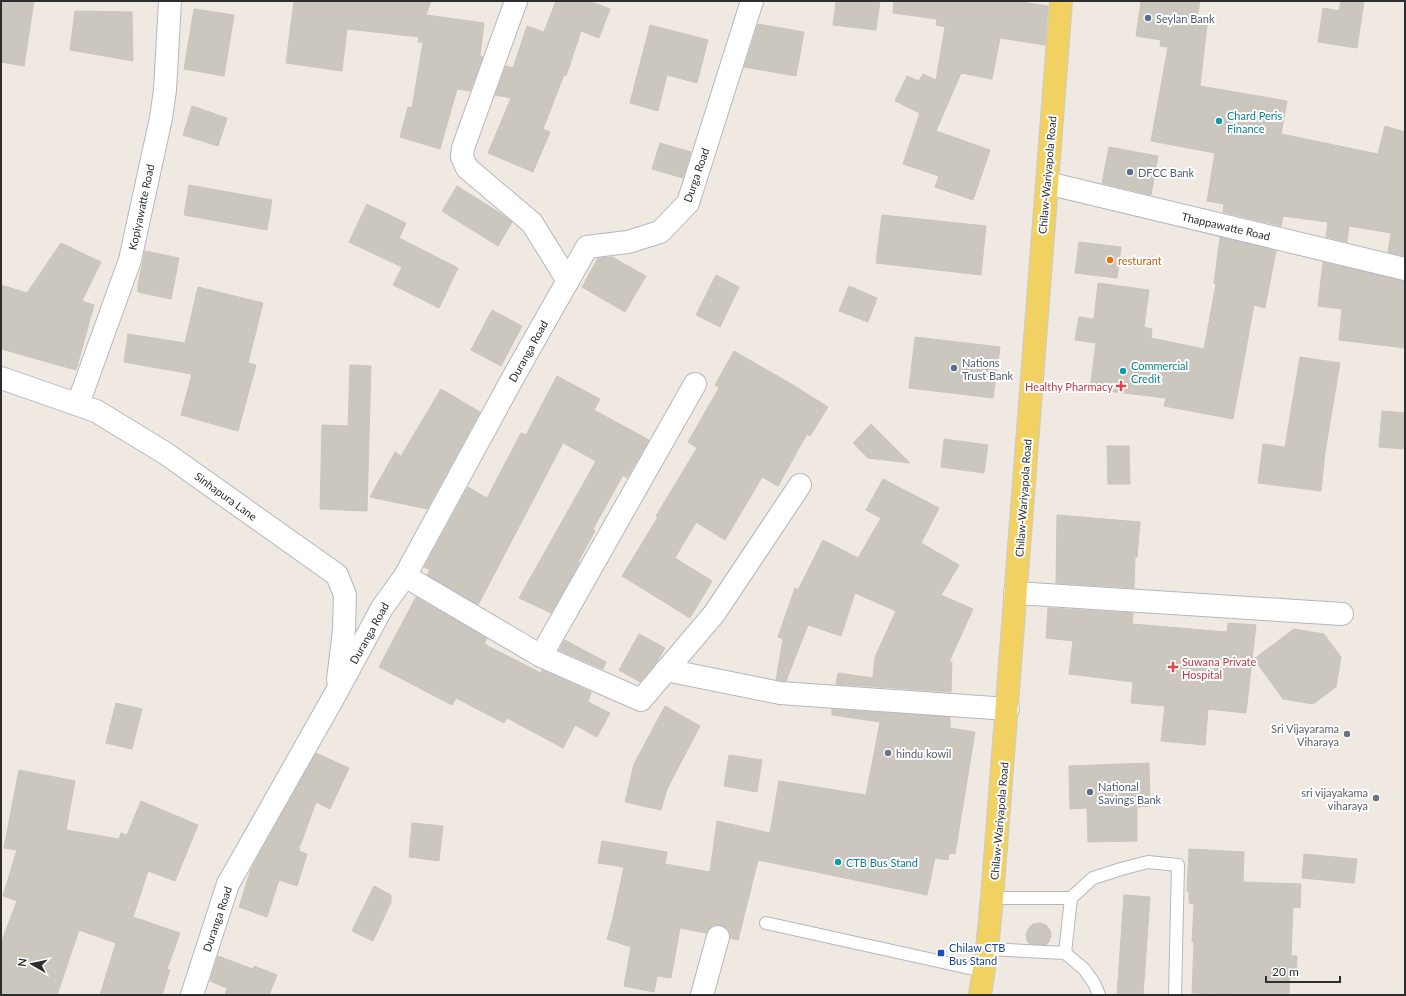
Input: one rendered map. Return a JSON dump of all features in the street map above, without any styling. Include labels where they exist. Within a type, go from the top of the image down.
[{"type":"main road","name":"Chilaw-Wariyapola Road","points":[[980,995],[987,949],[992,898],[1008,709],[1015,593],[1061,1]]},
{"type":"street","name":"Kopiyawatte Road","points":[[78,404],[130,260],[161,118],[170,1]]},
{"type":"street","points":[[516,1],[463,148],[462,157],[467,168],[532,223],[568,281]]},
{"type":"street","name":"Durga Road","points":[[568,281],[587,247],[628,242],[660,232],[688,203],[752,1]]},
{"type":"street","name":"Thappawatte Road","points":[[1047,183],[1405,269]]},
{"type":"street","name":"Duranga Road","points":[[192,995],[228,884],[336,693],[382,608],[404,576],[568,281]]},
{"type":"street","name":"Sinhapura Lane","points":[[1,378],[96,411],[165,453],[337,575],[345,595],[344,630],[336,693]]},
{"type":"street","points":[[541,656],[695,384]]},
{"type":"street","points":[[404,576],[541,656],[641,700],[714,614],[800,485]]},
{"type":"street","points":[[1015,593],[1342,614]]},
{"type":"street","points":[[666,670],[780,693],[1008,709]]},
{"type":"street","points":[[702,995],[718,937]]},
{"type":"lane","points":[[1065,953],[1071,898],[1093,878],[1148,862],[1178,865],[1175,995]]},
{"type":"lane","points":[[992,898],[1071,898]]},
{"type":"lane","points":[[766,923],[983,971]]},
{"type":"lane","points":[[987,949],[1065,953],[1084,968],[1094,983],[1099,995]]},
{"type":"building","points":[[1,1],[34,1],[24,66],[1,62]]},
{"type":"building","points":[[294,1],[431,1],[426,15],[484,23],[480,56],[483,57],[470,91],[457,89],[440,149],[400,137],[408,107],[412,108],[423,42],[418,42],[419,37],[347,29],[342,71],[286,63]]},
{"type":"building","points":[[556,1],[589,1],[610,9],[599,38],[581,31],[566,76],[564,75],[543,129],[550,132],[533,172],[488,153],[511,98],[495,95],[506,66],[513,68],[527,26],[544,32]]},
{"type":"building","points":[[836,1],[880,1],[876,30],[833,25]]},
{"type":"building","points":[[894,1],[1015,1],[1048,6],[1045,45],[1000,38],[992,79],[961,73],[936,131],[990,150],[973,200],[935,187],[939,176],[903,164],[920,113],[895,101],[907,76],[919,81],[923,74],[936,80],[945,27],[936,25],[937,19],[893,13]]},
{"type":"building","points":[[1141,1],[1200,1],[1196,24],[1207,25],[1200,86],[1287,101],[1281,134],[1378,154],[1385,126],[1405,132],[1405,256],[1388,252],[1391,233],[1349,226],[1347,242],[1326,237],[1328,222],[1283,216],[1281,226],[1223,212],[1224,204],[1207,201],[1215,153],[1151,141],[1168,47],[1160,46],[1161,40],[1136,36]]},
{"type":"building","points":[[1341,1],[1364,1],[1357,48],[1318,42],[1323,8],[1339,11]]},
{"type":"building","points":[[194,9],[234,15],[224,76],[184,69]]},
{"type":"building","points":[[75,11],[132,12],[133,61],[70,50]]},
{"type":"building","points":[[758,24],[804,32],[796,76],[744,67]]},
{"type":"building","points":[[650,25],[708,40],[697,83],[667,75],[658,111],[630,103]]},
{"type":"building","points":[[192,106],[227,118],[218,146],[183,135]]},
{"type":"building","points":[[660,143],[691,152],[683,178],[652,169]]},
{"type":"building","name":"DFCC Bank","points":[[1109,147],[1158,156],[1151,195],[1102,183]]},
{"type":"building","points":[[189,185],[272,200],[267,230],[184,215]]},
{"type":"building","points":[[457,186],[512,222],[498,246],[442,211]]},
{"type":"building","points":[[367,204],[406,223],[399,238],[458,268],[439,308],[393,285],[402,267],[349,242]]},
{"type":"building","points":[[882,215],[986,226],[981,275],[876,263]]},
{"type":"building","points":[[1220,237],[1276,251],[1265,308],[1254,305],[1233,419],[1164,406],[1166,398],[1090,389],[1096,343],[1075,340],[1079,317],[1094,319],[1098,283],[1149,290],[1144,327],[1152,329],[1151,338],[1204,349],[1216,284],[1214,283]]},
{"type":"building","points":[[1079,242],[1121,247],[1117,278],[1075,273]]},
{"type":"building","points":[[61,243],[101,262],[82,301],[94,305],[76,370],[1,349],[1,285],[27,293]]},
{"type":"building","points":[[145,251],[179,258],[171,299],[138,292],[138,284]]},
{"type":"building","points":[[612,257],[646,276],[625,312],[582,287],[598,258]]},
{"type":"building","points":[[1323,262],[1405,281],[1405,348],[1339,340],[1342,309],[1318,306]]},
{"type":"building","points":[[716,275],[739,287],[720,327],[696,315]]},
{"type":"building","points":[[849,286],[877,298],[868,322],[839,311]]},
{"type":"building","points":[[198,287],[263,303],[248,363],[256,365],[238,431],[181,415],[192,374],[124,362],[128,334],[185,343]]},
{"type":"building","points":[[492,310],[522,326],[501,366],[471,350]]},
{"type":"building","name":"Nations Trust Bank","points":[[915,337],[1000,347],[993,398],[909,388]]},
{"type":"building","points":[[734,351],[828,407],[810,436],[807,434],[778,486],[762,477],[725,540],[696,522],[675,558],[712,581],[690,618],[622,576],[658,517],[656,516],[697,448],[688,442],[719,388],[715,385]]},
{"type":"building","points":[[1300,357],[1340,363],[1325,452],[1321,491],[1258,483],[1263,444],[1285,447]]},
{"type":"building","points":[[350,365],[371,366],[367,511],[320,509],[322,425],[348,426]]},
{"type":"building","points":[[557,376],[600,399],[594,410],[649,440],[627,478],[623,475],[593,529],[595,531],[578,562],[580,563],[551,613],[519,598],[596,461],[563,443],[478,605],[427,575],[430,570],[424,567],[468,487],[487,498],[521,433],[526,435]]},
{"type":"building","points":[[441,389],[480,412],[427,509],[370,497],[395,452],[401,456]]},
{"type":"building","points":[[1382,411],[1405,413],[1405,449],[1379,447]]},
{"type":"building","points":[[871,424],[910,463],[868,458],[853,443]]},
{"type":"building","points":[[944,439],[988,445],[984,473],[941,467]]},
{"type":"building","points":[[1107,446],[1129,446],[1130,484],[1108,484]]},
{"type":"building","points":[[883,479],[939,508],[921,543],[959,565],[941,595],[973,609],[949,662],[952,662],[951,692],[836,684],[838,673],[873,678],[875,657],[896,611],[855,593],[841,636],[808,625],[786,681],[776,680],[783,639],[778,637],[795,588],[798,590],[823,540],[858,558],[881,518],[866,510]]},
{"type":"building","points":[[1057,515],[1140,522],[1137,557],[1135,557],[1134,588],[1056,583]]},
{"type":"building","points":[[416,597],[487,638],[484,644],[541,673],[542,670],[591,692],[588,702],[610,713],[597,737],[575,725],[563,748],[507,718],[504,723],[456,698],[452,705],[379,667]]},
{"type":"building","points":[[1048,608],[1133,613],[1132,624],[1227,632],[1228,623],[1256,625],[1246,713],[1208,709],[1205,745],[1161,741],[1165,706],[1131,703],[1133,682],[1069,674],[1073,641],[1046,638]]},
{"type":"building","points":[[1294,629],[1324,634],[1341,657],[1336,687],[1313,704],[1283,699],[1254,659]]},
{"type":"building","points":[[639,634],[665,648],[656,663],[640,682],[619,670]]},
{"type":"building","points":[[565,640],[606,662],[603,669],[559,650]]},
{"type":"building","points":[[116,703],[142,709],[132,749],[106,743]]},
{"type":"building","points":[[665,706],[700,726],[667,789],[661,810],[625,802],[634,764]]},
{"type":"building","points":[[832,709],[950,717],[950,728],[975,732],[955,854],[949,853],[948,860],[935,858],[927,895],[758,860],[738,940],[730,938],[730,933],[721,925],[715,925],[706,933],[680,928],[671,978],[657,976],[654,992],[624,986],[631,947],[607,939],[624,867],[598,863],[602,841],[667,852],[665,864],[710,872],[717,821],[770,833],[779,781],[866,795],[880,722],[832,715]]},
{"type":"building","points":[[316,753],[349,768],[330,809],[316,802],[300,846],[296,846],[300,848],[299,851],[307,854],[297,886],[279,880],[267,917],[239,907],[251,869]]},
{"type":"building","points":[[729,755],[762,760],[757,792],[724,786]]},
{"type":"building","points":[[1149,763],[1150,806],[1137,807],[1137,841],[1088,842],[1087,808],[1070,809],[1069,766]]},
{"type":"building","points":[[19,770],[75,781],[66,830],[119,839],[121,833],[127,835],[141,801],[198,825],[175,881],[148,871],[133,917],[180,933],[167,969],[170,970],[162,995],[100,995],[116,943],[79,930],[57,995],[1,995],[1,943],[17,901],[3,896],[17,850],[4,848]]},
{"type":"building","points":[[412,823],[443,826],[439,861],[409,857]]},
{"type":"building","points":[[1189,849],[1244,852],[1243,882],[1301,884],[1300,908],[1293,907],[1291,956],[1297,956],[1296,978],[1290,977],[1289,995],[1192,993],[1194,904],[1189,903],[1189,891],[1187,891]]},
{"type":"building","points":[[1304,854],[1357,859],[1354,883],[1302,878]]},
{"type":"building","points":[[374,886],[391,895],[391,902],[373,941],[352,931]]},
{"type":"building","points":[[1124,895],[1150,897],[1143,995],[1117,995]]},
{"type":"building","points":[[1040,923],[1046,925],[1050,930],[1051,936],[1049,942],[1046,945],[1030,944],[1027,941],[1026,934],[1033,924]]},
{"type":"building","points":[[218,956],[253,969],[254,966],[277,975],[269,995],[225,995],[227,988],[210,981]]},
{"type":"place","name":"Seylan Bank","points":[[1148,18]]},
{"type":"place","name":"Chard Peris Finance","points":[[1219,121]]},
{"type":"place","name":"DFCC Bank","points":[[1130,172]]},
{"type":"place","name":"resturant","points":[[1110,260]]},
{"type":"place","name":"Nations Trust Bank","points":[[954,368]]},
{"type":"place","name":"Commercial Credit","points":[[1123,371]]},
{"type":"place","name":"Healthy Pharmacy","points":[[1121,386]]},
{"type":"place","name":"Suwana Private Hospital","points":[[1173,667]]},
{"type":"place","name":"Sri Vijayarama Viharaya","points":[[1347,734]]},
{"type":"place","name":"hindu kowil","points":[[888,753]]},
{"type":"place","name":"National Savings Bank","points":[[1090,792]]},
{"type":"place","name":"sri vijayakama viharaya","points":[[1376,798]]},
{"type":"place","name":"CTB Bus Stand","points":[[838,862]]},
{"type":"place","name":"Chilaw CTB Bus Stand","points":[[941,953]]}]
